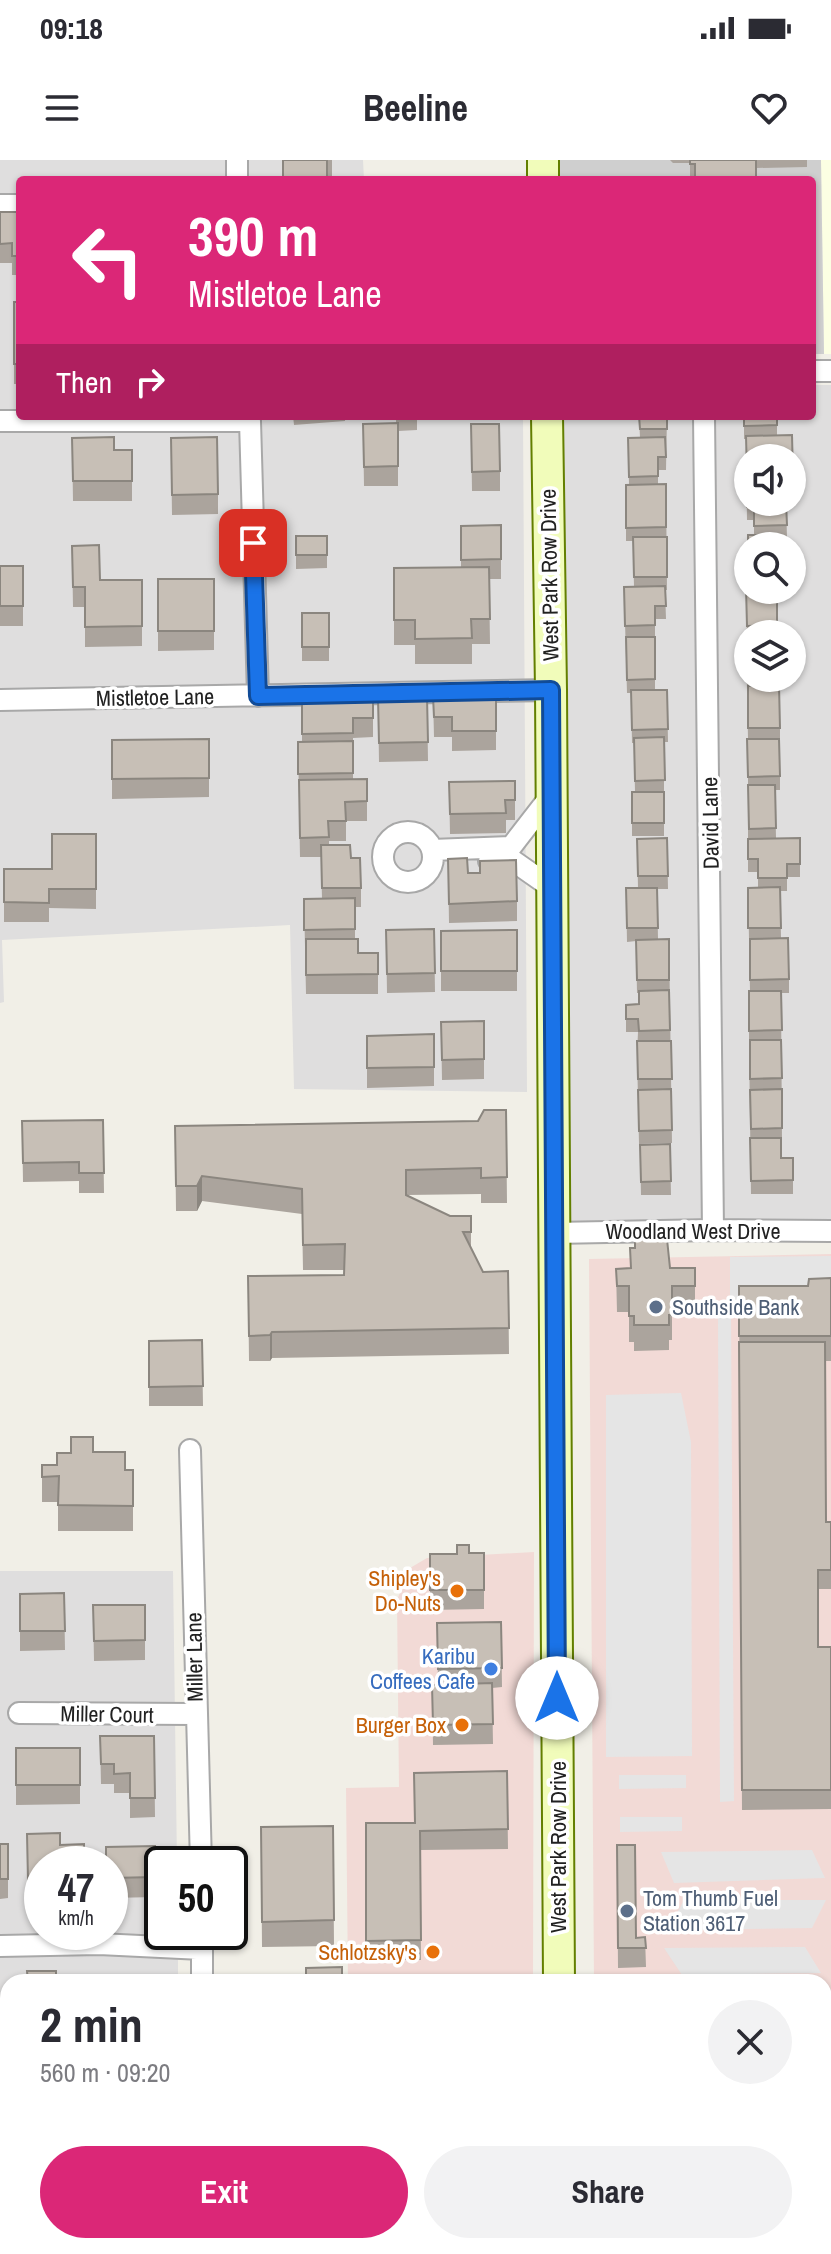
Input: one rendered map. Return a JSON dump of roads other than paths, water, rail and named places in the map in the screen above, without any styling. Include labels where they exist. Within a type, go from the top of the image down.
[{"type":"main road","name":"West Park Row Drive","points":[[547,420],[559,1974]]},
{"type":"street","name":"David Lane","points":[[704,420],[713,1230]]},
{"type":"street","points":[[0,421],[250,421],[258,696]]},
{"type":"street","name":"Mistletoe Lane","points":[[0,700],[551,690]]},
{"type":"street","points":[[512,854],[552,794]]},
{"type":"street","points":[[432,856],[512,854],[552,888]]},
{"type":"street","name":"Woodland West Drive","points":[[554,1233],[831,1231]]},
{"type":"street","name":"Miller Lane","points":[[190,1450],[200,1846]]},
{"type":"street","name":"Miller Court","points":[[19,1713],[195,1714]]},
{"type":"street","points":[[0,1946],[144,1943]]},
{"type":"street","points":[[202,1950],[202,1974]]},
{"type":"place","name":"Southside Bank","points":[[656,1307]]},
{"type":"place","name":"Shipley's Do-Nuts","points":[[457,1591]]},
{"type":"place","name":"Karibu Coffees Cafe","points":[[491,1669]]},
{"type":"place","name":"Burger Box","points":[[462,1725]]},
{"type":"place","name":"Tom Thumb Fuel Station 3617","points":[[627,1911]]},
{"type":"place","name":"Schlotzsky's","points":[[433,1952]]}]
